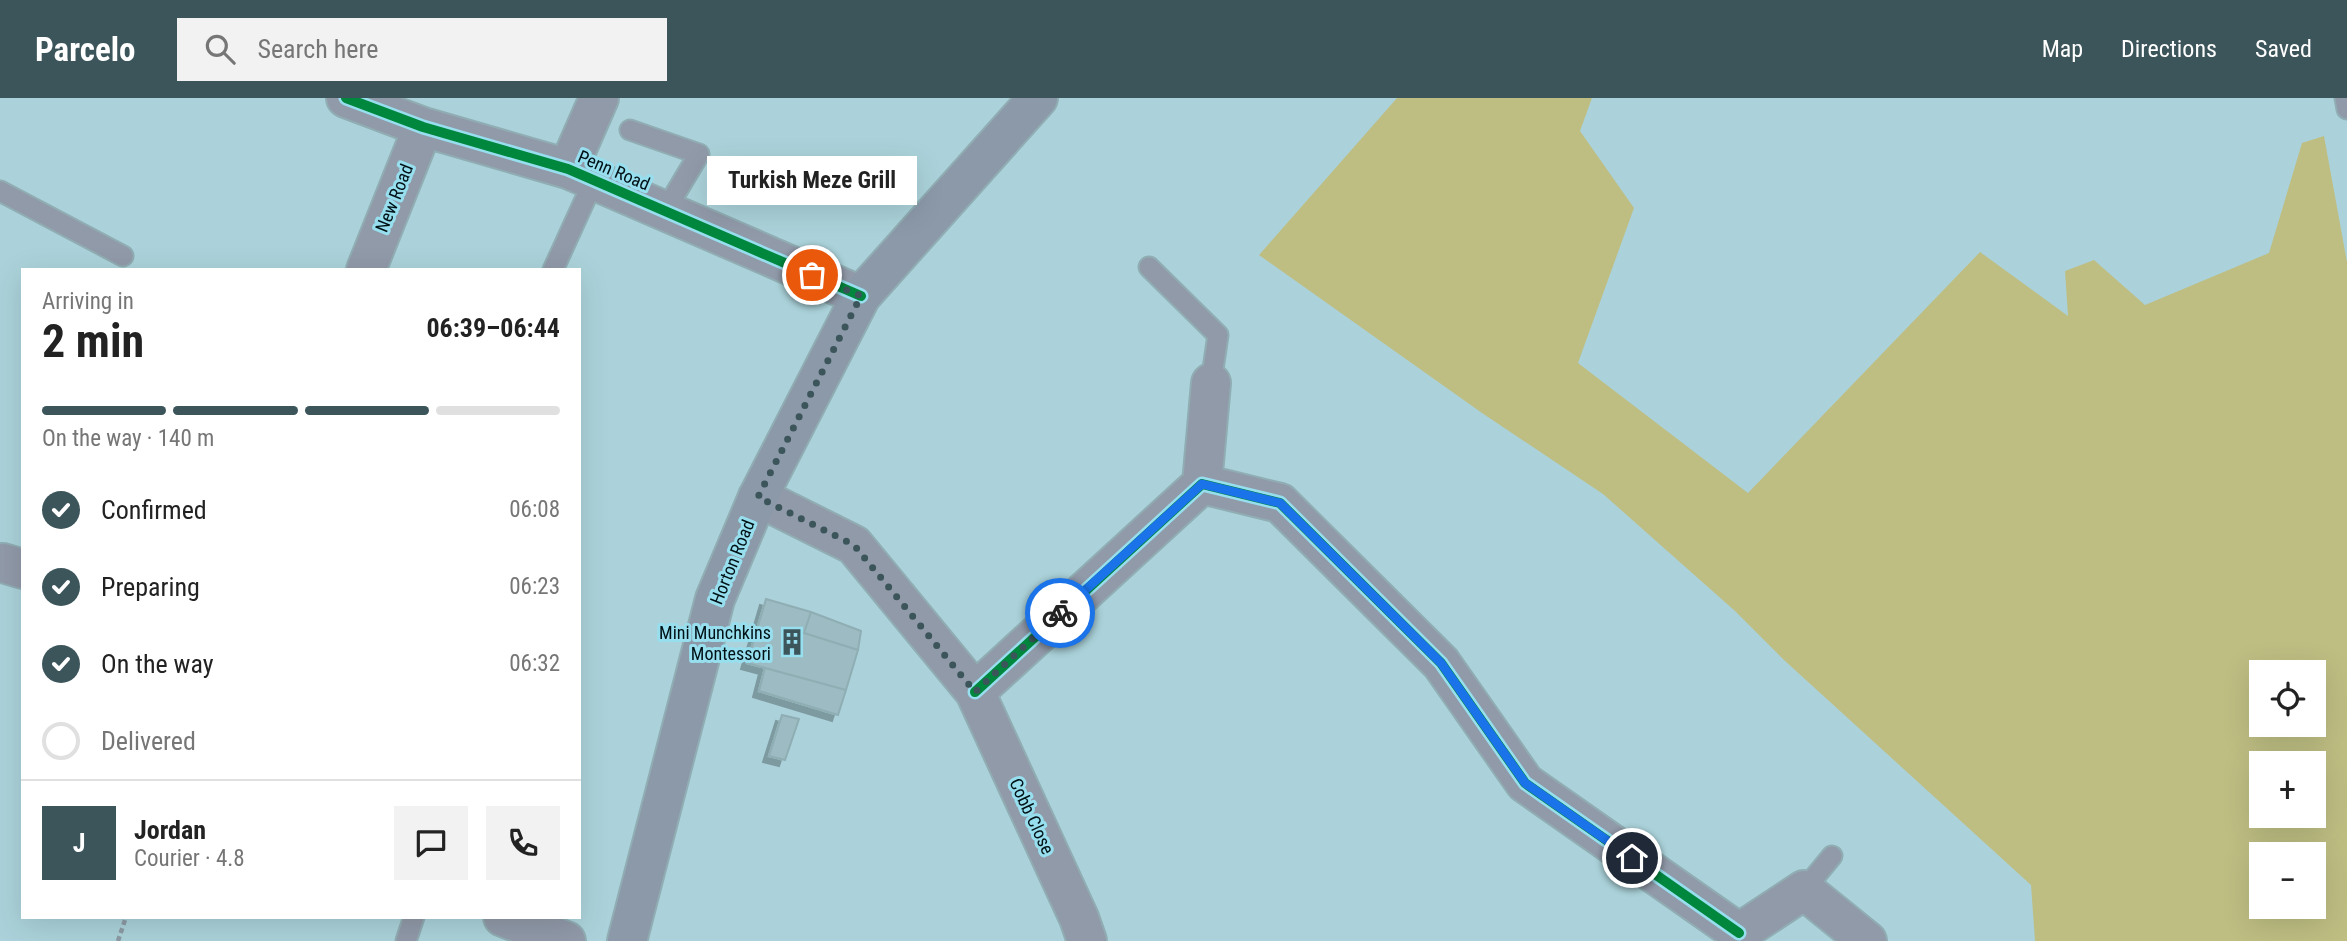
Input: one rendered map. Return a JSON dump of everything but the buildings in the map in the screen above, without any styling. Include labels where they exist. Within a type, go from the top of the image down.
[{"type":"main road","name":"Horton Road","points":[[627,941],[715,599],[758,497],[861,296],[1038,98]]},
{"type":"street","name":"Penn Road","points":[[346,98],[423,127],[581,174],[861,296]]},
{"type":"street","name":"Penn Road","points":[[581,174],[599,98]]},
{"type":"street","name":"New Road","points":[[367,268],[423,127]]},
{"type":"street","points":[[975,692],[1202,484],[1212,383]]},
{"type":"street","points":[[1202,484],[1280,503],[1441,663],[1525,783],[1737,937],[1804,890],[1867,941]]},
{"type":"street","name":"Cobb Close","points":[[758,497],[854,545],[975,692],[1079,918],[1087,941]]},
{"type":"street","points":[[508,919],[566,941]]},
{"type":"lane","points":[[2345,98],[2347,109]]},
{"type":"lane","points":[[630,130],[699,154],[665,211]]},
{"type":"lane","points":[[554,268],[581,174]]},
{"type":"lane","points":[[0,191],[124,256]]},
{"type":"lane","points":[[1149,267],[1218,335],[1212,383]]},
{"type":"lane","points":[[1804,890],[1832,856]]},
{"type":"lane","points":[[406,941],[414,919]]},
{"type":"path","points":[[118,941],[125,919]]},
{"type":"green space","points":[[1397,98],[1592,98],[1580,131],[1634,208],[1578,363],[1748,493],[1980,252],[2068,316],[2065,271],[2094,260],[2145,305],[2269,253],[2302,143],[2324,136],[2347,262],[2347,941],[2035,941],[2031,885],[1784,660],[1735,611],[1603,494],[1482,413],[1259,255]]},
{"type":"cycle path","points":[[346,98],[423,127],[568,169],[861,296]]},
{"type":"cycle path","points":[[975,692],[1202,484],[1280,503],[1441,663],[1525,783],[1739,933]]},
{"type":"way so far","points":[[812,275],[861,296],[758,497],[854,545],[975,692],[1060,613]]},
{"type":"place","name":"Turkish Meze Grill","points":[[812,275]]},
{"type":"place","name":"Mini Munchkins Montessori","points":[[792,642]]},
{"type":"route","points":[[1060,613],[1202,484],[1280,503],[1441,663],[1525,783],[1632,858]]}]
